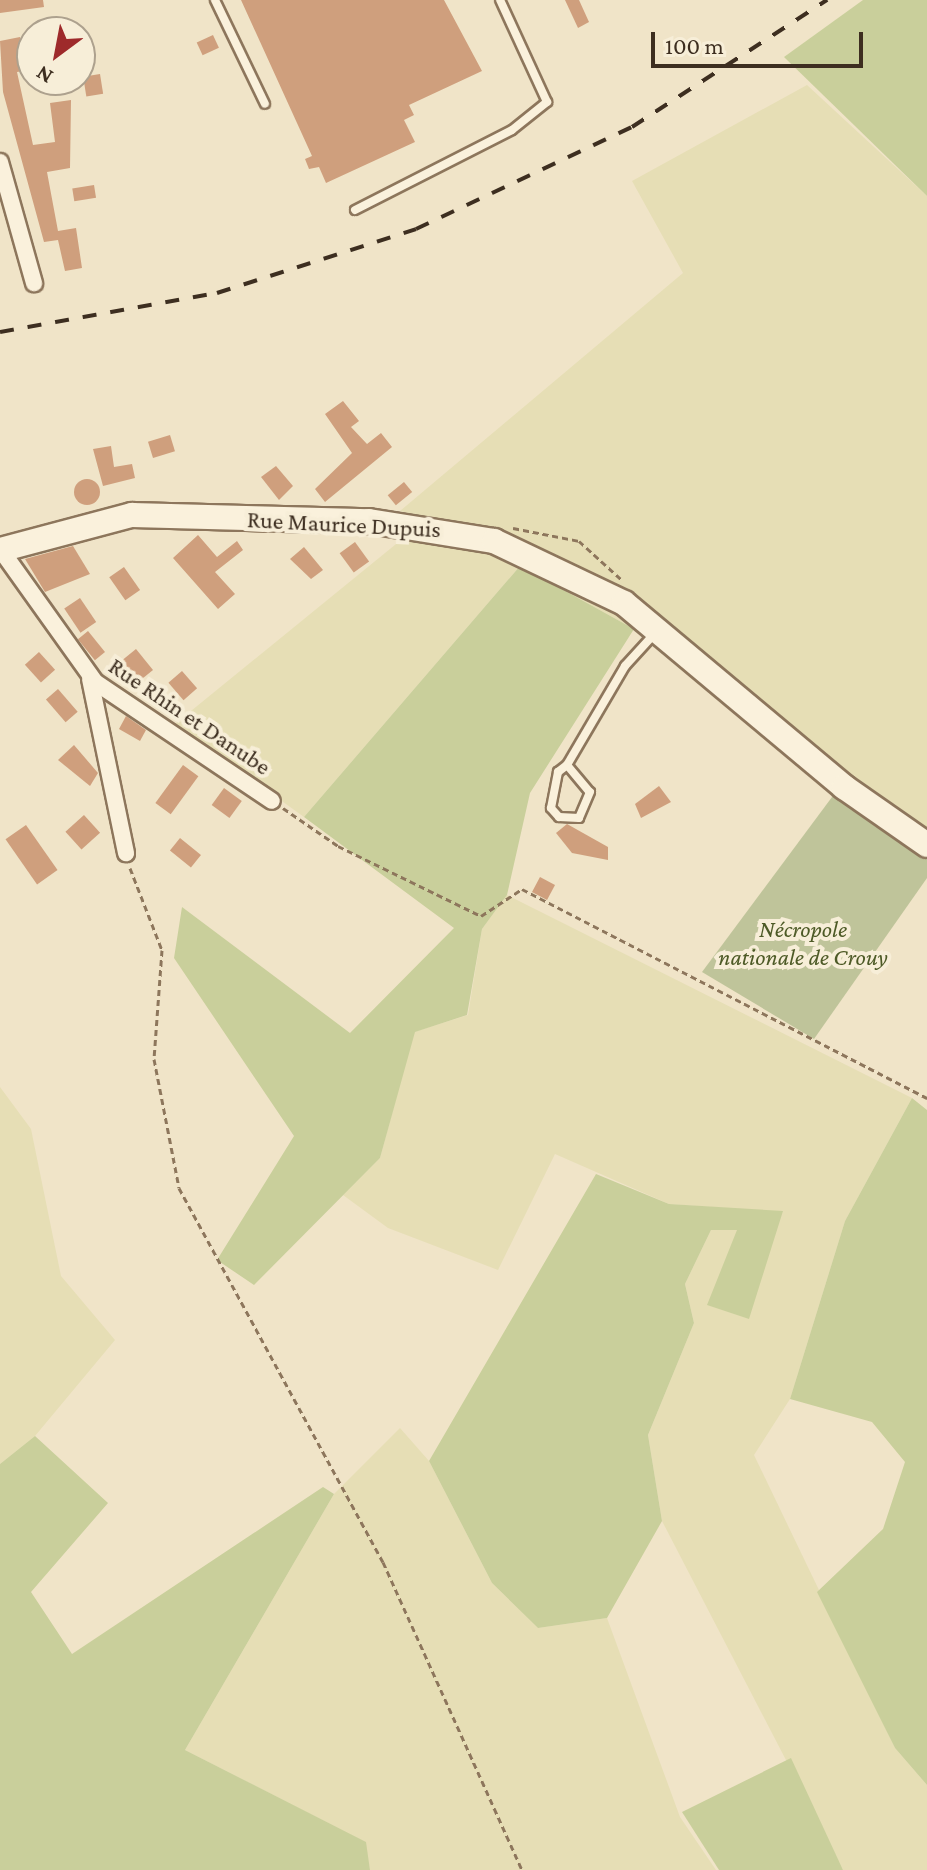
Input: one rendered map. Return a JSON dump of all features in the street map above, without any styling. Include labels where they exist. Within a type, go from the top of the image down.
[{"type":"main road","name":"Rue Maurice Dupuis","points":[[0,550],[132,515],[445,529],[570,571],[660,628],[763,721],[927,845]]},
{"type":"street","points":[[0,162],[34,283]]},
{"type":"street","name":"Rue Rhin et Danube","points":[[0,550],[89,677],[272,801]]},
{"type":"street","points":[[89,677],[126,853]]},
{"type":"lane","points":[[215,0],[265,104]]},
{"type":"lane","points":[[355,210],[512,130],[547,102],[500,0]]},
{"type":"lane","points":[[567,765],[590,792],[579,818],[559,817],[551,808],[558,772],[567,765],[625,666],[660,628]]},
{"type":"path","points":[[272,801],[338,846],[481,916],[522,889],[927,1098]]},
{"type":"path","points":[[126,853],[162,950],[154,1059],[179,1188],[383,1562],[522,1870]]},
{"type":"shaded area","points":[[807,85],[927,196],[927,835],[634,629],[520,566],[304,817],[175,724],[428,518],[400,511],[683,273],[632,181]]},
{"type":"shaded area","points":[[507,895],[912,1098],[845,1221],[790,1399],[754,1455],[895,1748],[927,1785],[927,1870],[843,1870],[662,1521],[648,1435],[694,1323],[685,1284],[711,1230],[738,1230],[783,1212],[669,1204],[555,1154],[498,1270],[388,1228],[343,1195],[380,1158],[414,1032],[468,1015],[482,929]]},
{"type":"shaded area","points":[[0,1087],[31,1129],[61,1276],[115,1340],[35,1436],[0,1464]]},
{"type":"shaded area","points":[[400,1428],[429,1461],[492,1583],[538,1628],[607,1618],[680,1817],[716,1870],[370,1870],[365,1842],[185,1750],[334,1494]]},
{"type":"green space","points":[[863,0],[927,0],[927,196],[784,57]]},
{"type":"green space","points":[[520,566],[634,629],[530,793],[507,895],[482,929],[467,1015],[415,1032],[380,1158],[254,1285],[217,1260],[294,1136],[174,958],[182,907],[350,1033],[454,928],[304,817]]},
{"type":"green space","name":"Nécropole nationale de Crouy","points":[[835,793],[927,856],[927,878],[814,1039],[702,972]]},
{"type":"green space","points":[[912,1098],[927,1110],[927,1785],[895,1748],[817,1592],[883,1529],[905,1462],[872,1422],[790,1399],[845,1221]]},
{"type":"green space","points":[[596,1174],[669,1204],[783,1211],[749,1319],[707,1305],[737,1230],[711,1230],[685,1284],[694,1323],[648,1435],[662,1521],[607,1618],[538,1628],[492,1583],[429,1461]]},
{"type":"green space","points":[[35,1436],[108,1503],[31,1592],[72,1654],[323,1487],[334,1494],[185,1750],[366,1842],[370,1870],[0,1870],[0,1464]]},
{"type":"green space","points":[[791,1758],[843,1870],[719,1870],[682,1812]]},
{"type":"building","points":[[0,0],[43,0],[44,7],[0,13]]},
{"type":"building","points":[[241,0],[444,0],[482,71],[409,105],[414,115],[404,120],[415,142],[326,183],[319,167],[309,169],[305,159],[312,156]]},
{"type":"building","points":[[565,0],[579,0],[589,22],[578,28]]},
{"type":"building","points":[[213,35],[219,48],[203,55],[197,43]]},
{"type":"building","points":[[16,38],[16,96],[22,96],[33,145],[55,142],[50,103],[71,100],[70,168],[47,172],[58,231],[76,228],[82,268],[65,271],[58,240],[44,242],[3,92],[0,41]]},
{"type":"building","points":[[100,74],[103,94],[96,95],[96,75]]},
{"type":"building","points":[[94,185],[96,198],[74,201],[72,188]]},
{"type":"building","points":[[343,401],[359,421],[351,427],[367,444],[381,433],[392,447],[325,502],[315,489],[352,453],[325,414]]},
{"type":"building","points":[[170,435],[175,451],[153,458],[148,442]]},
{"type":"building","points":[[111,446],[114,467],[132,464],[135,478],[103,486],[93,449]]},
{"type":"building","points":[[276,466],[293,486],[279,500],[261,477]]},
{"type":"building","points":[[87,479],[96,483],[100,492],[96,501],[87,505],[78,501],[74,492],[78,483]]},
{"type":"building","points":[[404,482],[412,492],[396,505],[388,495]]},
{"type":"building","points":[[198,535],[217,557],[237,541],[243,550],[215,572],[235,594],[218,609],[173,558]]},
{"type":"building","points":[[355,542],[369,561],[354,573],[340,553]]},
{"type":"building","points":[[73,546],[90,574],[45,592],[25,559]]},
{"type":"building","points":[[304,547],[323,570],[311,579],[290,559]]},
{"type":"building","points":[[124,567],[140,590],[125,600],[109,577]]},
{"type":"building","points":[[80,598],[96,622],[80,633],[64,609]]},
{"type":"building","points":[[88,631],[105,652],[95,660],[78,639]]},
{"type":"building","points":[[136,649],[153,670],[138,682],[121,661]]},
{"type":"building","points":[[39,652],[55,670],[41,683],[25,665]]},
{"type":"building","points":[[182,671],[197,688],[184,700],[168,683]]},
{"type":"building","points":[[58,689],[78,712],[66,722],[46,699]]},
{"type":"building","points":[[126,716],[146,730],[140,741],[119,729]]},
{"type":"building","points":[[74,745],[98,773],[90,786],[58,760]]},
{"type":"building","points":[[183,765],[198,776],[171,814],[155,803]]},
{"type":"building","points":[[659,786],[671,802],[641,818],[635,804]]},
{"type":"building","points":[[224,788],[242,801],[229,818],[212,805]]},
{"type":"building","points":[[84,815],[100,833],[81,850],[65,832]]},
{"type":"building","points":[[567,824],[608,847],[608,860],[572,853],[556,833]]},
{"type":"building","points":[[26,825],[58,870],[37,884],[6,839]]},
{"type":"building","points":[[180,838],[201,855],[191,867],[170,850]]},
{"type":"building","points":[[540,877],[555,885],[547,900],[532,892]]},
{"type":"railway","points":[[0,332],[217,293],[416,229],[632,127],[827,0]]}]
